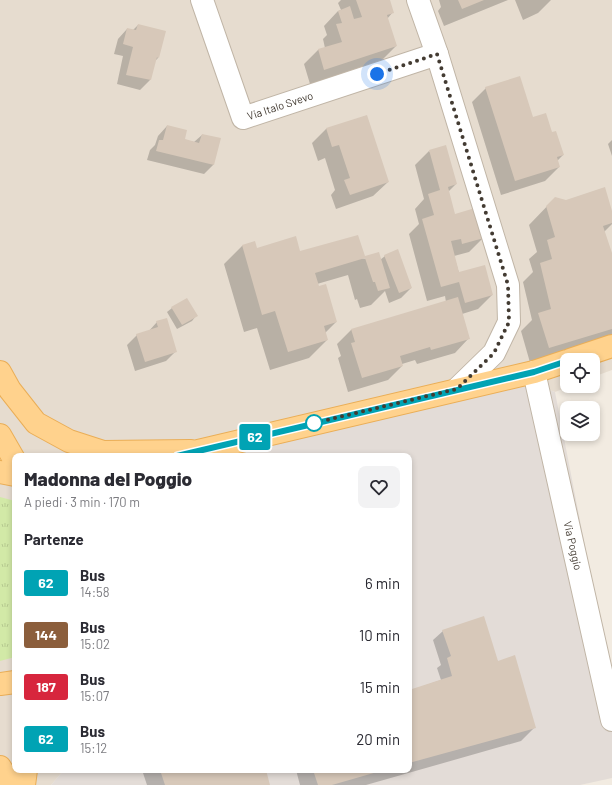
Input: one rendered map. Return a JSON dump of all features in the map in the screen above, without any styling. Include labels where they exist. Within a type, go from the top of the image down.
[{"type":"main road","points":[[591,353],[612,346]]},
{"type":"main road","points":[[191,453],[534,372],[560,363]]},
{"type":"main road","points":[[0,372],[10,390],[36,422],[69,442],[103,452],[145,453]]},
{"type":"main road","points":[[0,435],[12,456]]},
{"type":"main road","points":[[0,472],[12,474]]},
{"type":"main road","points":[[0,684],[12,682]]},
{"type":"main road","points":[[0,767],[11,785]]},
{"type":"main road","points":[[24,785],[26,773]]},
{"type":"street","name":"Via Italo Svevo","points":[[202,0],[243,118],[437,54]]},
{"type":"street","points":[[418,0],[437,54],[508,285],[509,322],[494,353],[457,389]]},
{"type":"street","name":"Via Poggio","points":[[534,372],[612,720]]},
{"type":"shaded area","points":[[0,0],[612,0],[612,370],[600,374],[600,353],[560,353],[560,390],[555,392],[504,375],[197,453],[12,453],[12,773],[61,773],[51,785],[0,785]]},
{"type":"shaded area","points":[[504,375],[555,392],[560,418],[560,441],[565,441],[612,685],[612,778],[580,785],[51,785],[61,773],[412,773],[412,453],[197,453]]},
{"type":"green space","points":[[0,497],[12,500],[12,658],[0,661]]},
{"type":"building","points":[[356,0],[390,0],[394,13],[387,15],[397,46],[324,70],[318,49],[342,42],[336,24],[342,23],[338,11],[350,6],[354,19],[362,17]]},
{"type":"building","points":[[458,0],[484,0],[462,9]]},
{"type":"building","points":[[138,24],[166,31],[159,58],[157,57],[151,80],[126,75],[133,47],[123,44],[127,28],[136,30]]},
{"type":"building","points":[[520,76],[533,117],[546,113],[552,132],[556,131],[564,155],[557,157],[560,167],[515,181],[485,87]]},
{"type":"building","points":[[367,115],[389,182],[350,195],[344,180],[350,178],[339,145],[332,147],[326,128]]},
{"type":"building","points":[[167,125],[187,130],[185,139],[199,143],[202,134],[221,138],[214,165],[156,151],[159,140],[163,140]]},
{"type":"building","points":[[446,145],[457,184],[448,187],[455,214],[475,208],[484,238],[462,244],[461,239],[451,241],[459,272],[485,265],[493,295],[465,303],[459,282],[441,287],[422,219],[434,215],[428,194],[440,190],[429,150]]},
{"type":"building","points":[[605,187],[612,211],[612,223],[603,226],[612,253],[612,329],[549,348],[538,313],[551,309],[540,263],[552,259],[547,240],[555,237],[546,206],[555,197],[566,200]]},
{"type":"building","points":[[358,235],[365,256],[379,252],[390,288],[378,291],[375,282],[373,282],[365,258],[315,273],[319,286],[326,284],[337,322],[324,326],[328,340],[288,352],[275,311],[262,315],[242,245],[255,241],[257,248],[296,236],[300,251]]},
{"type":"building","points":[[398,249],[412,288],[399,293],[384,255]]},
{"type":"building","points":[[458,297],[470,339],[431,350],[430,347],[400,356],[403,366],[362,378],[351,343],[355,342],[351,329]]},
{"type":"building","points":[[187,298],[198,316],[182,325],[171,307]]},
{"type":"building","points":[[167,318],[177,352],[145,362],[136,334],[158,327],[156,321]]},
{"type":"building","points":[[484,616],[498,661],[515,655],[536,728],[412,762],[412,689],[452,676],[447,658],[451,656],[442,630]]},
{"type":"building","points":[[161,773],[267,773],[270,785],[165,785]]},
{"type":"building","points":[[314,773],[374,773],[332,785],[318,785]]},
{"type":"bus line","name":"62","points":[[188,453],[443,392],[534,372],[560,363]]},
{"type":"route","points":[[314,423],[457,389],[494,353],[509,322],[508,285],[437,54],[377,74]]}]
